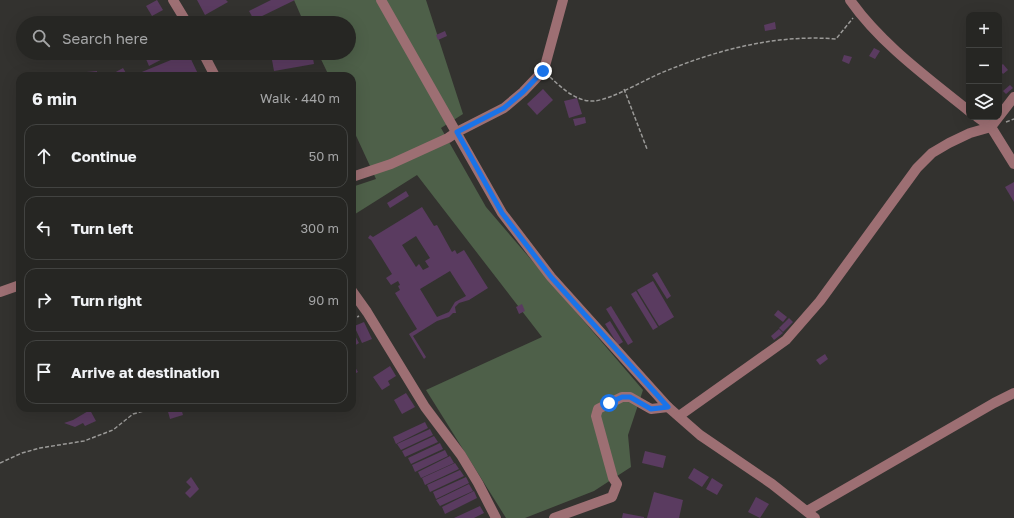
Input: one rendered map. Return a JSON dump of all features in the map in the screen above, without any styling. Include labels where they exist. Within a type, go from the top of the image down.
[{"type":"street","points":[[173,0],[183,16]]},
{"type":"street","points":[[380,0],[457,132],[502,213],[551,277],[668,407],[700,435],[772,484],[807,510],[815,518]]},
{"type":"street","points":[[356,176],[391,164],[448,138],[504,108],[523,92],[543,71],[563,0]]},
{"type":"street","points":[[850,0],[858,12],[914,67],[966,109]]},
{"type":"street","points":[[207,60],[213,72]]},
{"type":"street","points":[[679,416],[786,340],[820,301],[917,168],[932,154],[949,143],[970,133],[991,127],[1014,97]]},
{"type":"street","points":[[981,120],[991,127],[1014,164]]},
{"type":"street","points":[[0,292],[16,286]]},
{"type":"street","points":[[356,297],[367,312],[424,407],[461,455],[478,483],[496,518]]},
{"type":"street","points":[[807,510],[994,402],[1014,393]]},
{"type":"street","points":[[554,518],[612,497],[617,484],[613,478],[596,416],[598,410],[622,397],[630,397],[651,409],[668,407]]},
{"type":"path","points":[[543,71],[570,94],[582,99],[593,101],[608,98],[662,72],[752,43],[792,39],[836,39],[840,35],[844,26],[858,12]]},
{"type":"path","points":[[624,89],[647,149]]},
{"type":"path","points":[[0,463],[22,453],[40,448],[84,441],[113,430],[133,414],[140,412]]},
{"type":"green space","points":[[294,0],[426,0],[463,114],[441,128],[486,207],[643,390],[628,435],[631,467],[594,491],[525,518],[506,518],[426,390],[542,337],[417,175],[356,213],[356,186],[376,179],[356,136],[356,72],[327,72],[321,60],[356,60],[356,16],[301,16]]},
{"type":"building","points":[[157,0],[163,10],[152,16],[146,6]]},
{"type":"building","points":[[197,0],[226,0],[228,2],[205,15]]},
{"type":"building","points":[[271,0],[295,0],[262,16],[252,16],[249,11]]},
{"type":"building","points":[[775,22],[776,29],[765,31],[764,25]]},
{"type":"building","points":[[445,31],[447,36],[438,40],[436,35]]},
{"type":"building","points":[[874,48],[880,51],[875,59],[869,56]]},
{"type":"building","points":[[844,55],[852,57],[849,64],[842,61]]},
{"type":"building","points":[[146,60],[161,60],[149,66]]},
{"type":"building","points":[[171,60],[191,60],[197,72],[142,72]]},
{"type":"building","points":[[272,60],[313,60],[314,64],[274,71]]},
{"type":"building","points":[[1003,64],[1008,70],[1003,74],[1002,73]]},
{"type":"building","points":[[123,68],[125,72],[116,72]]},
{"type":"building","points":[[1010,85],[1013,88],[1006,94],[1003,91]]},
{"type":"building","points":[[543,89],[553,100],[537,115],[527,104]]},
{"type":"building","points":[[577,98],[582,114],[569,118],[564,101]]},
{"type":"building","points":[[585,117],[586,123],[575,126],[573,119]]},
{"type":"building","points":[[1014,182],[1014,202],[1005,187]]},
{"type":"building","points":[[406,191],[409,196],[390,208],[387,203]]},
{"type":"building","points":[[422,207],[434,226],[437,225],[452,252],[455,250],[457,254],[464,250],[488,288],[469,300],[459,303],[455,307],[456,313],[437,321],[413,336],[426,357],[424,359],[409,334],[417,329],[395,293],[400,290],[398,286],[400,285],[398,281],[391,285],[386,278],[392,274],[371,240],[368,238],[370,235],[373,237]],"holes":[[[416,236],[430,258],[425,261],[429,267],[423,270],[419,264],[416,267],[402,245]],[[450,271],[466,296],[455,302],[449,312],[437,317],[420,289]]]},
{"type":"building","points":[[657,272],[671,296],[667,299],[652,275]]},
{"type":"building","points":[[653,281],[674,317],[659,326],[637,290]]},
{"type":"building","points":[[636,291],[658,327],[653,330],[631,294]]},
{"type":"building","points":[[522,304],[525,311],[519,314],[516,307]]},
{"type":"building","points":[[611,306],[633,342],[628,345],[606,309]]},
{"type":"building","points":[[778,310],[787,317],[783,322],[774,315]]},
{"type":"building","points":[[789,318],[793,322],[783,332],[779,328]]},
{"type":"building","points":[[610,321],[623,342],[618,345],[605,324]]},
{"type":"building","points":[[364,322],[372,339],[362,343],[356,330],[356,325]]},
{"type":"building","points":[[779,329],[783,333],[774,340],[771,336]]},
{"type":"building","points":[[356,337],[359,343],[356,345]]},
{"type":"building","points":[[825,354],[828,359],[820,365],[816,360]]},
{"type":"building","points":[[390,366],[396,376],[388,381],[390,385],[382,390],[373,377]]},
{"type":"building","points":[[406,393],[415,407],[402,414],[394,400]]},
{"type":"building","points":[[87,412],[91,412],[96,421],[85,426],[83,423],[75,427],[64,423],[73,420]]},
{"type":"building","points":[[168,412],[182,412],[183,415],[170,419]]},
{"type":"building","points":[[425,422],[428,428],[396,444],[393,437]]},
{"type":"building","points":[[430,429],[433,435],[401,450],[397,444]]},
{"type":"building","points":[[434,436],[438,442],[405,457],[402,451]]},
{"type":"building","points":[[440,443],[443,449],[411,464],[408,458]]},
{"type":"building","points":[[445,450],[448,456],[415,472],[412,465]]},
{"type":"building","points":[[645,451],[666,456],[663,468],[642,463]]},
{"type":"building","points":[[450,456],[454,463],[421,478],[418,472]]},
{"type":"building","points":[[455,463],[459,469],[425,485],[422,478]]},
{"type":"building","points":[[694,468],[709,477],[702,487],[688,478]]},
{"type":"building","points":[[460,470],[464,476],[430,492],[427,485]]},
{"type":"building","points":[[191,477],[199,489],[190,498],[185,493],[191,487],[186,482]]},
{"type":"building","points":[[466,477],[469,483],[436,499],[433,492]]},
{"type":"building","points":[[712,478],[723,485],[717,495],[706,489]]},
{"type":"building","points":[[469,484],[473,491],[440,506],[436,500]]},
{"type":"building","points":[[474,491],[477,498],[445,514],[442,507]]},
{"type":"building","points":[[654,492],[683,500],[679,518],[647,518]]},
{"type":"building","points":[[756,497],[769,504],[760,518],[748,512]]},
{"type":"building","points":[[480,506],[484,513],[474,518],[454,518]]},
{"type":"building","points":[[623,513],[644,517],[644,518],[622,518]]},
{"type":"route","points":[[543,71],[523,92],[504,108],[457,132],[502,213],[551,277],[668,407],[651,409],[630,397],[622,397],[609,403]]}]
